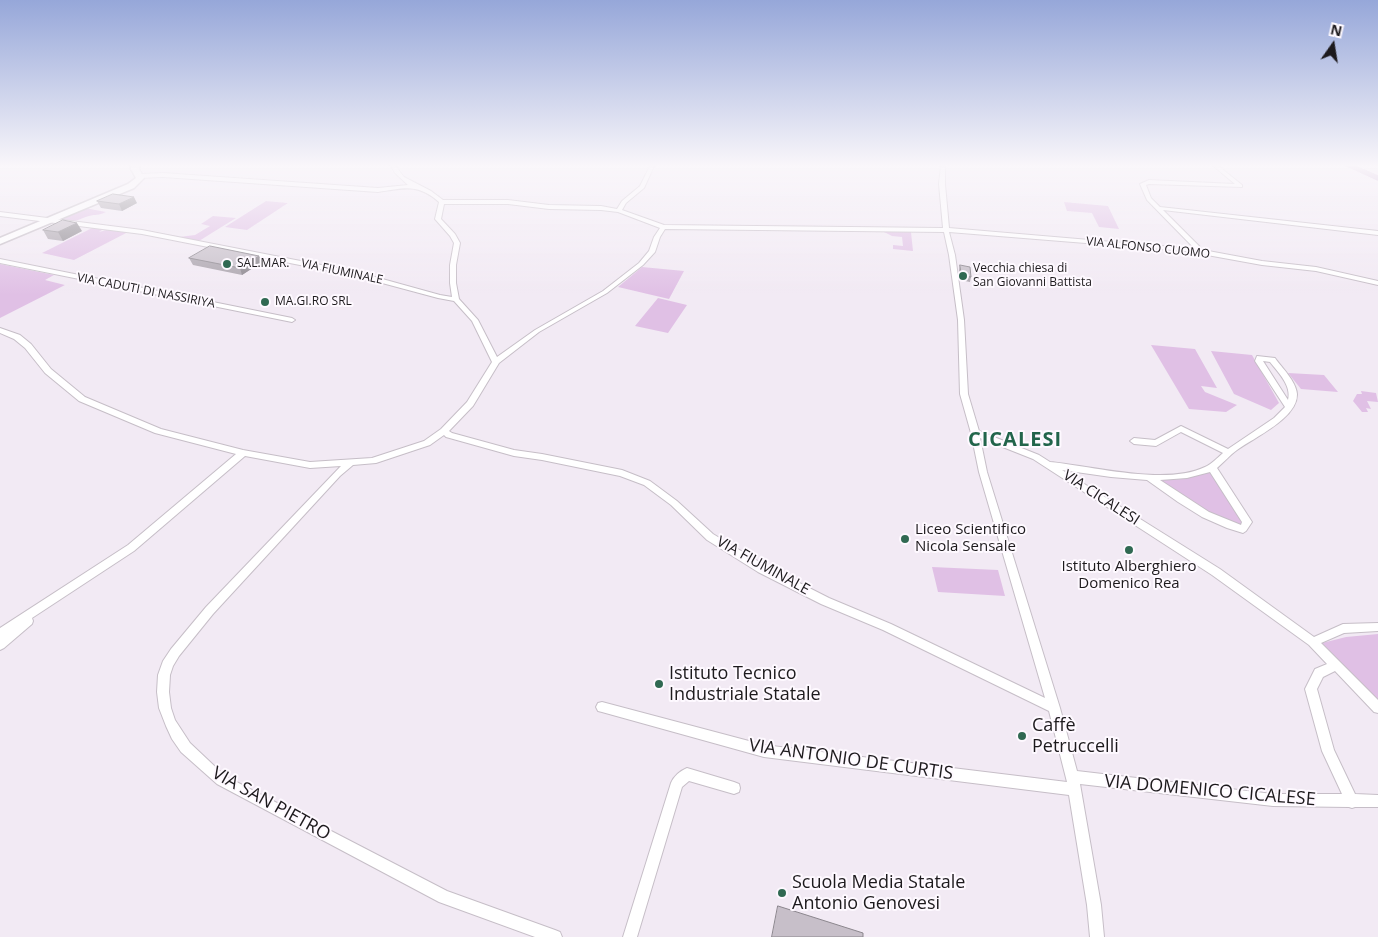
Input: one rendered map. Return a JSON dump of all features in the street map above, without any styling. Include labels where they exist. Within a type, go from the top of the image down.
[{"type":"street","points":[[0,241],[81,208]]},
{"type":"street","points":[[440,208],[438,219],[453,235],[457,243],[453,265],[453,283],[456,300],[475,320],[496,362]]},
{"type":"street","name":"VIA ALFONSO CUOMO","points":[[579,208],[619,211],[662,227],[946,230],[1200,251],[1234,258],[1316,269],[1378,283]]},
{"type":"street","points":[[944,208],[961,320],[964,394],[983,472],[1054,708],[1073,783],[1094,905],[1097,937]]},
{"type":"street","points":[[1157,208],[1378,233]]},
{"type":"street","points":[[1157,208],[1200,251]]},
{"type":"street","points":[[0,214],[50,220]]},
{"type":"street","name":"VIA FIUMINALE","points":[[50,220],[142,232],[356,274],[440,298],[456,300]]},
{"type":"street","points":[[0,330],[28,346],[48,371],[82,399],[158,431],[243,453],[310,465],[373,461],[427,443],[444,431],[470,404],[496,362],[537,331],[605,292],[641,264],[652,252],[656,237],[662,227]]},
{"type":"street","name":"VIA CADUTI DI NASSIRIYA","points":[[0,261],[292,320]]},
{"type":"street","points":[[1049,465],[1172,477],[1191,474],[1212,467],[1228,452],[1269,425],[1289,408],[1293,395],[1288,383],[1272,360],[1260,358],[1259,361],[1289,408]]},
{"type":"street","points":[[1134,441],[1156,443],[1181,429],[1228,452]]},
{"type":"street","name":"VIA FIUMINALE","points":[[444,431],[449,435],[489,448],[622,473],[647,483],[674,503],[710,537],[762,569],[825,601],[886,627],[1054,708]]},
{"type":"street","name":"VIA CICALESI","points":[[975,433],[1023,451],[1049,465],[1216,572],[1313,642],[1378,708]]},
{"type":"street","points":[[0,634],[131,548],[243,453]]},
{"type":"street","name":"VIA SAN PIETRO","points":[[350,463],[336,474],[200,622],[174,653],[164,674],[167,717],[178,739],[194,758],[221,780],[444,897],[555,937]]},
{"type":"street","points":[[1149,476],[1216,519],[1242,529],[1247,522],[1212,467]]},
{"type":"street","points":[[0,645],[47,604]]},
{"type":"street","points":[[1313,642],[1343,629],[1378,627]]},
{"type":"street","points":[[1337,665],[1319,673],[1311,689],[1328,751],[1352,802]]},
{"type":"street","name":"VIA ANTONIO DE CURTIS","points":[[602,707],[764,751],[1073,783]]},
{"type":"street","points":[[630,937],[678,783],[687,774],[734,788]]},
{"type":"street","name":"VIA DOMENICO CICALESE","points":[[1073,783],[1273,800],[1378,801]]},
{"type":"shaded area","points":[[85,208],[106,212],[74,221],[61,220],[62,217]]},
{"type":"shaded area","points":[[255,208],[281,208],[247,230],[225,227]]},
{"type":"shaded area","points":[[1066,208],[1109,208],[1119,229],[1099,227],[1092,213],[1067,211]]},
{"type":"shaded area","points":[[213,216],[236,218],[199,241],[179,237],[195,235],[210,226],[201,224]]},
{"type":"shaded area","points":[[94,227],[105,228],[99,232],[110,229],[130,231],[74,260],[42,253]]},
{"type":"shaded area","points":[[882,231],[911,232],[913,251],[893,249],[893,245],[903,246],[902,237],[892,236]]},
{"type":"shaded area","points":[[0,264],[54,275],[45,280],[65,285],[0,318]]},
{"type":"shaded area","points":[[642,267],[684,271],[669,299],[618,287]]},
{"type":"shaded area","points":[[658,298],[687,305],[668,333],[635,326]]},
{"type":"shaded area","points":[[1151,345],[1195,349],[1217,388],[1201,386],[1205,392],[1237,405],[1226,412],[1189,409]]},
{"type":"shaded area","points":[[1211,351],[1252,355],[1279,403],[1271,410],[1234,394]]},
{"type":"shaded area","points":[[1288,373],[1324,375],[1338,392],[1301,389]]},
{"type":"shaded area","points":[[1361,391],[1376,393],[1378,402],[1367,401],[1371,409],[1366,408],[1368,412],[1362,412],[1353,401],[1357,394],[1362,394]]},
{"type":"shaded area","points":[[1211,472],[1243,523],[1239,525],[1217,517],[1158,480],[1185,479]]},
{"type":"shaded area","points":[[932,567],[998,570],[1005,596],[938,592]]},
{"type":"shaded area","points":[[1378,634],[1378,701],[1322,643],[1346,637]]},
{"type":"building","points":[[63,220],[77,223],[58,232],[43,230]]},
{"type":"building","points":[[210,246],[259,256],[240,268],[189,258]]},
{"type":"building","points":[[960,265],[970,267],[971,277],[962,276]]},
{"type":"building","points":[[778,906],[863,933],[863,937],[772,937]]},
{"type":"place","name":"SAL.MAR.","points":[[227,264]]},
{"type":"place","name":"Vecchia chiesa di San Giovanni Battista","points":[[963,276]]},
{"type":"place","name":"MA.GI.RO SRL","points":[[265,302]]},
{"type":"place","name":"Liceo Scientifico Nicola Sensale","points":[[905,539]]},
{"type":"place","name":"Istituto Alberghiero Domenico Rea","points":[[1129,550]]},
{"type":"place","name":"Istituto Tecnico Industriale Statale","points":[[659,684]]},
{"type":"place","name":"Caffè Petruccelli","points":[[1022,736]]},
{"type":"place","name":"Scuola Media Statale Antonio Genovesi","points":[[782,893]]},
{"type":"district","name":"CICALESI","points":[[1015,440]]}]
